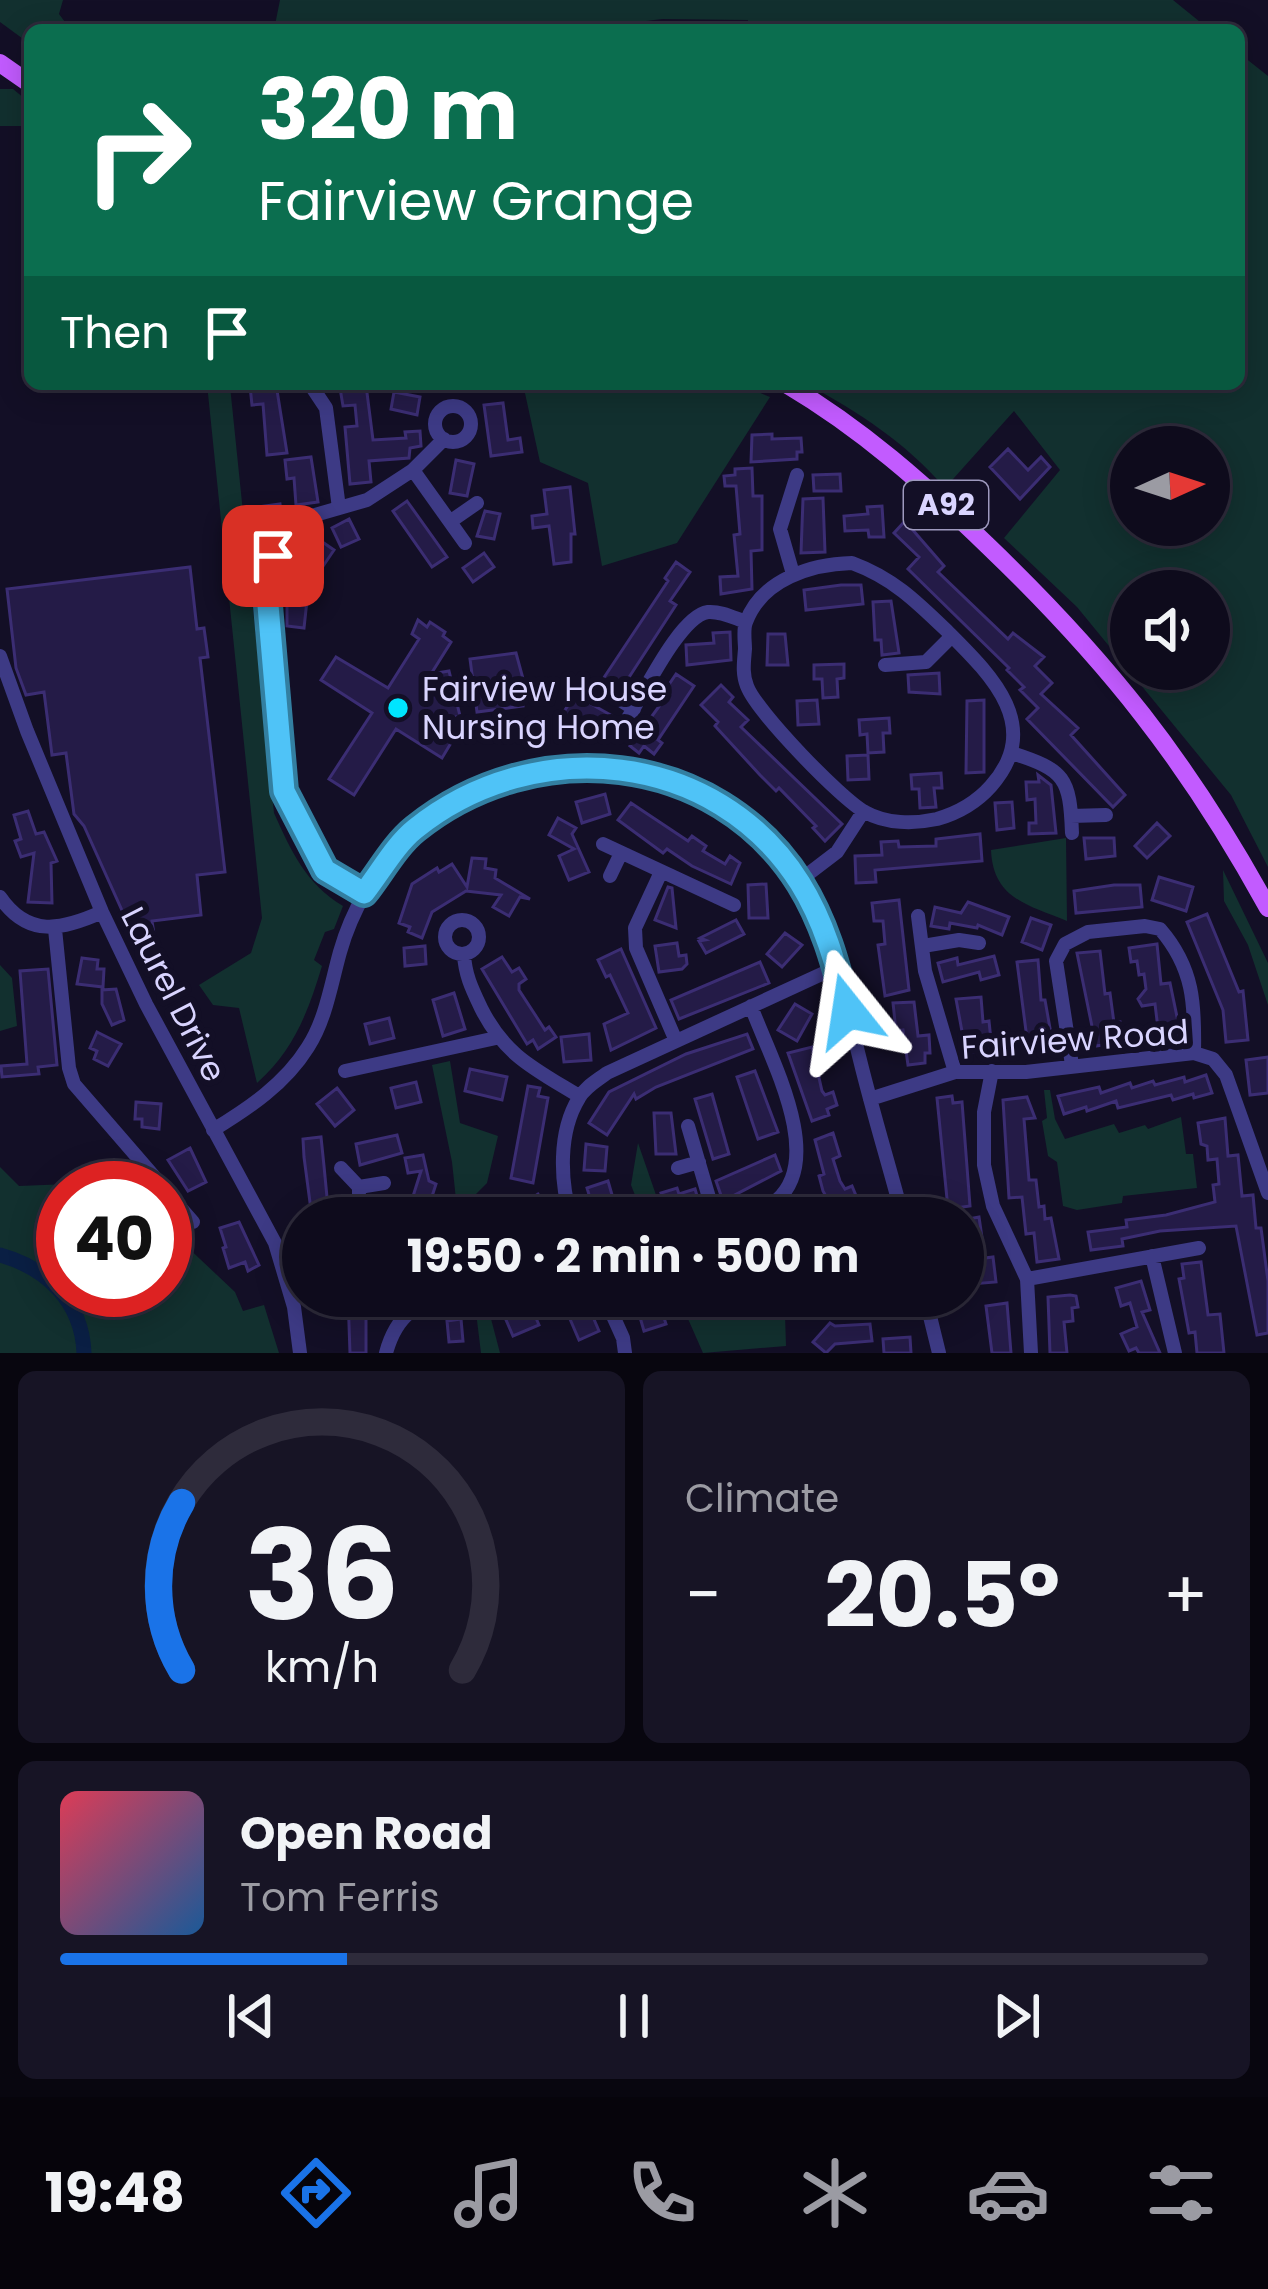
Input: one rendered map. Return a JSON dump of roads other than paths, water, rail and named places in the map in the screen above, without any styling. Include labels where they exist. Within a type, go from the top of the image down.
[{"type":"main road","name":"A92","points":[[797,390],[905,467],[1102,661],[1198,787],[1268,908]]},
{"type":"street","points":[[314,390],[326,408],[339,508]]},
{"type":"street","points":[[364,893],[325,870],[284,791],[267,594],[273,556],[308,517],[368,500],[413,470],[444,439]]},
{"type":"street","points":[[413,470],[465,543]]},
{"type":"street","points":[[794,574],[779,529],[797,475]]},
{"type":"street","points":[[451,520],[477,503]]},
{"type":"street","points":[[852,563],[880,573],[902,587],[1000,686],[1013,734],[1012,754],[981,796],[953,814],[922,823],[863,812],[763,715],[743,675],[746,622],[768,593],[794,574],[821,564],[852,563]]},
{"type":"street","points":[[614,696],[631,713],[688,622],[706,612],[746,622]]},
{"type":"street","points":[[886,665],[926,662],[952,636]]},
{"type":"street","name":"Laurel Drive","points":[[0,656],[102,912],[274,1243],[294,1307],[300,1353]]},
{"type":"street","points":[[1012,754],[1060,774],[1070,796],[1072,833]]},
{"type":"street","points":[[213,1130],[255,1104],[310,1045],[351,920],[364,893],[410,832],[456,800],[510,778],[585,766],[646,772],[699,793],[741,820],[780,855],[799,880],[820,917],[837,967],[897,1197]]},
{"type":"street","points":[[799,880],[837,852],[863,812]]},
{"type":"street","points":[[1072,816],[1106,815]]},
{"type":"street","points":[[603,844],[734,905]]},
{"type":"street","points":[[610,876],[621,853]]},
{"type":"street","points":[[661,872],[635,928],[636,948],[676,1041]]},
{"type":"street","points":[[0,897],[16,916],[34,927],[55,929],[102,912]]},
{"type":"street","points":[[918,916],[925,971],[955,1072]]},
{"type":"street","points":[[1072,1065],[1056,961],[1065,944],[1088,932],[1145,926],[1160,929],[1169,940],[1197,1008],[1194,1053]]},
{"type":"street","points":[[55,929],[68,1068],[74,1084],[140,1161]]},
{"type":"street","points":[[923,946],[959,940],[979,943]]},
{"type":"street","points":[[464,954],[465,975],[496,1039],[514,1056],[579,1096]]},
{"type":"street","points":[[565,1197],[564,1155],[579,1096],[608,1072],[837,967]]},
{"type":"street","points":[[751,1006],[797,1133],[799,1166],[779,1197]]},
{"type":"street","points":[[345,1071],[496,1039]]},
{"type":"street","name":"Fairview Road","points":[[870,1099],[955,1072],[1026,1072],[1194,1053],[1213,1059],[1226,1075],[1268,1193]]},
{"type":"street","points":[[992,1070],[984,1112],[984,1165],[993,1207],[1027,1279],[1031,1353]]},
{"type":"street","points":[[688,1126],[709,1197]]},
{"type":"street","points":[[677,1168],[699,1162]]},
{"type":"street","points":[[341,1168],[359,1187],[359,1197]]},
{"type":"street","points":[[359,1187],[384,1183]]},
{"type":"street","points":[[1027,1279],[1199,1249]]},
{"type":"street","points":[[1152,1256],[1174,1353]]},
{"type":"street","points":[[386,1353],[401,1317]]},
{"type":"street","points":[[613,1317],[624,1345]]},
{"type":"street","points":[[930,1317],[939,1353]]},
{"type":"waterway","points":[[0,1255],[33,1269],[59,1290],[77,1318],[84,1353]]},
{"type":"place","name":"Fairview House Nursing Home","points":[[398,708]]}]
